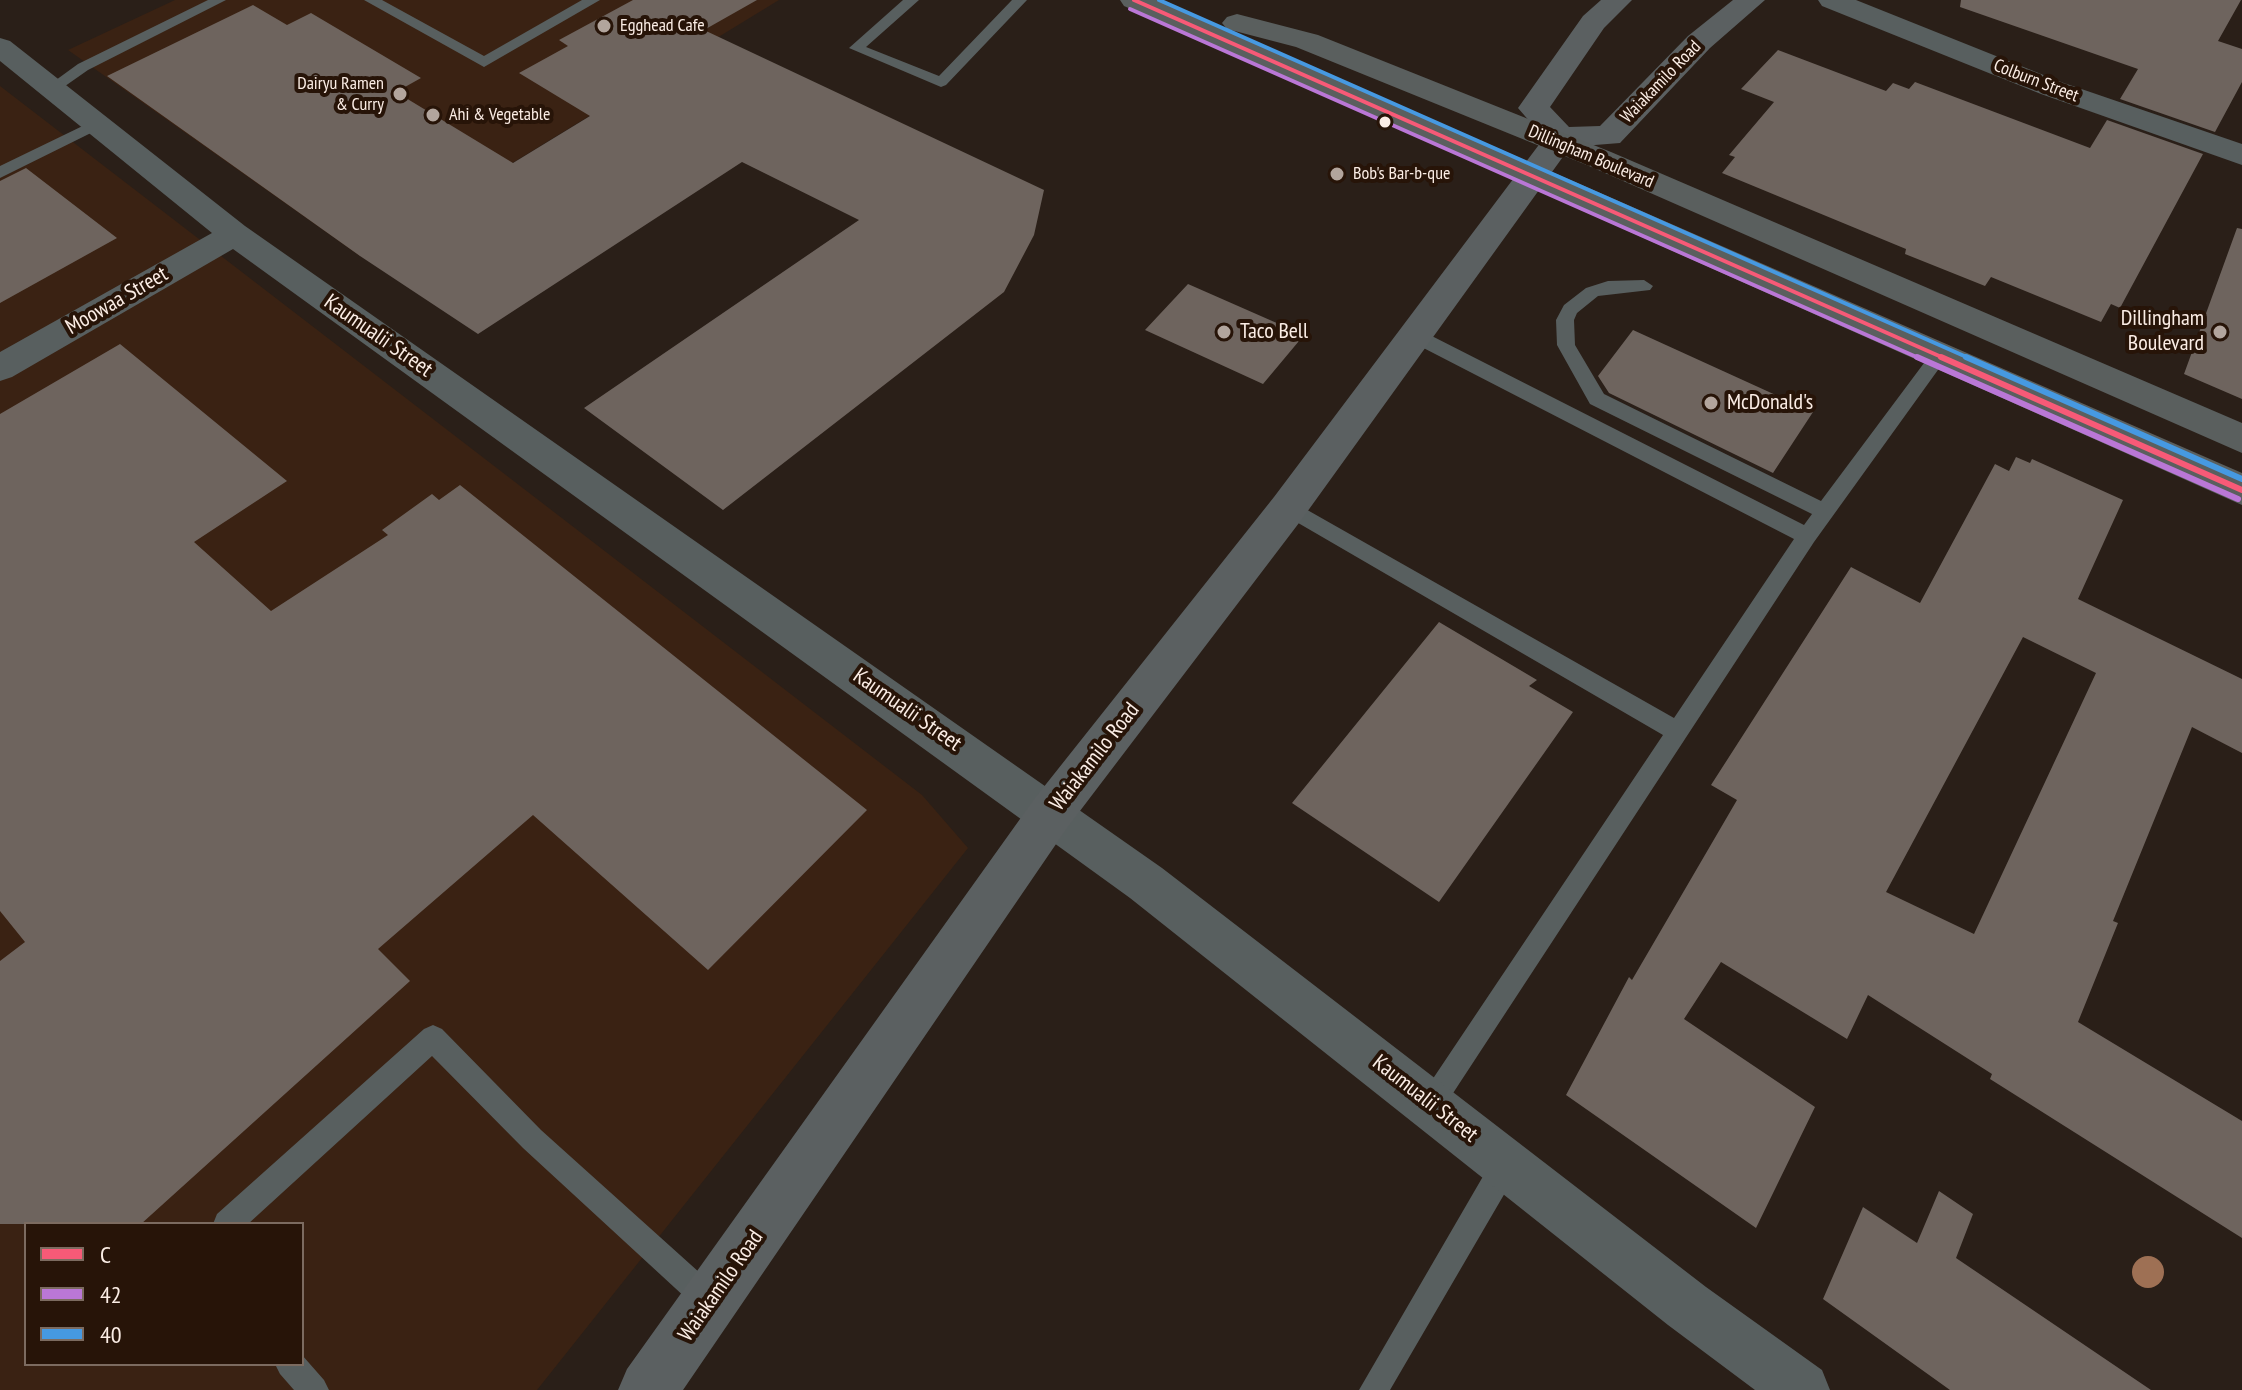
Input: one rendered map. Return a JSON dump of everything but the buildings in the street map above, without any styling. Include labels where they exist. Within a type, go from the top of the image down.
[{"type":"main road","name":"Dillingham Boulevard","points":[[1134,0],[2242,490]]},
{"type":"main road","name":"Dillingham Boulevard","points":[[1150,0],[1307,41],[1559,139],[2242,439]]},
{"type":"main road","points":[[1559,139],[1534,108],[1593,22],[1618,0]]},
{"type":"main road","name":"Waiakamilo Road","points":[[648,1390],[1051,813],[1288,508],[1559,139],[1609,136],[1699,42],[1751,0]]},
{"type":"street","name":"Colburn Street","points":[[1832,0],[2051,88],[2242,155]]},
{"type":"street","name":"Kaumualii Street","points":[[0,47],[234,234],[1051,813],[1431,1104],[1687,1306],[1802,1390]]},
{"type":"street","name":"Moowaa Street","points":[[0,368],[234,234]]},
{"type":"lane","points":[[53,88],[83,67],[219,0]]},
{"type":"lane","points":[[371,0],[484,62],[593,0]]},
{"type":"lane","points":[[912,0],[856,48],[941,82],[1020,0]]},
{"type":"lane","points":[[0,173],[95,125]]},
{"type":"lane","points":[[1644,286],[1617,286],[1592,292],[1570,309],[1565,320],[1566,345],[1597,399],[1825,512]]},
{"type":"lane","points":[[1414,335],[1807,536]]},
{"type":"lane","points":[[1431,1104],[1807,536],[1939,356]]},
{"type":"lane","points":[[1288,508],[1678,732]]},
{"type":"lane","points":[[229,1222],[433,1038],[532,1139],[710,1301]]},
{"type":"lane","points":[[1374,1390],[1506,1164]]},
{"type":"lane","points":[[292,1366],[314,1390]]},
{"type":"shaded area","points":[[175,0],[779,0],[360,256],[68,50]]},
{"type":"shaded area","points":[[0,86],[922,795],[968,848],[537,1390],[0,1390]]},
{"type":"transit line","name":"C","points":[[1134,0],[2242,490]]},
{"type":"transit line","name":"40","points":[[1159,0],[2242,479]]},
{"type":"transit line","name":"42","points":[[1130,9],[2238,499]]},
{"type":"place","name":"Egghead Cafe","points":[[604,26]]},
{"type":"place","name":"Dairyu Ramen & Curry","points":[[400,94]]},
{"type":"place","name":"Ahi & Vegetable","points":[[433,115]]},
{"type":"place","name":"Bob's Bar-b-que","points":[[1337,174]]},
{"type":"place","name":"Taco Bell","points":[[1224,332]]},
{"type":"place","name":"Dillingham Boulevard","points":[[2220,332]]},
{"type":"place","name":"McDonald's","points":[[1711,403]]}]
